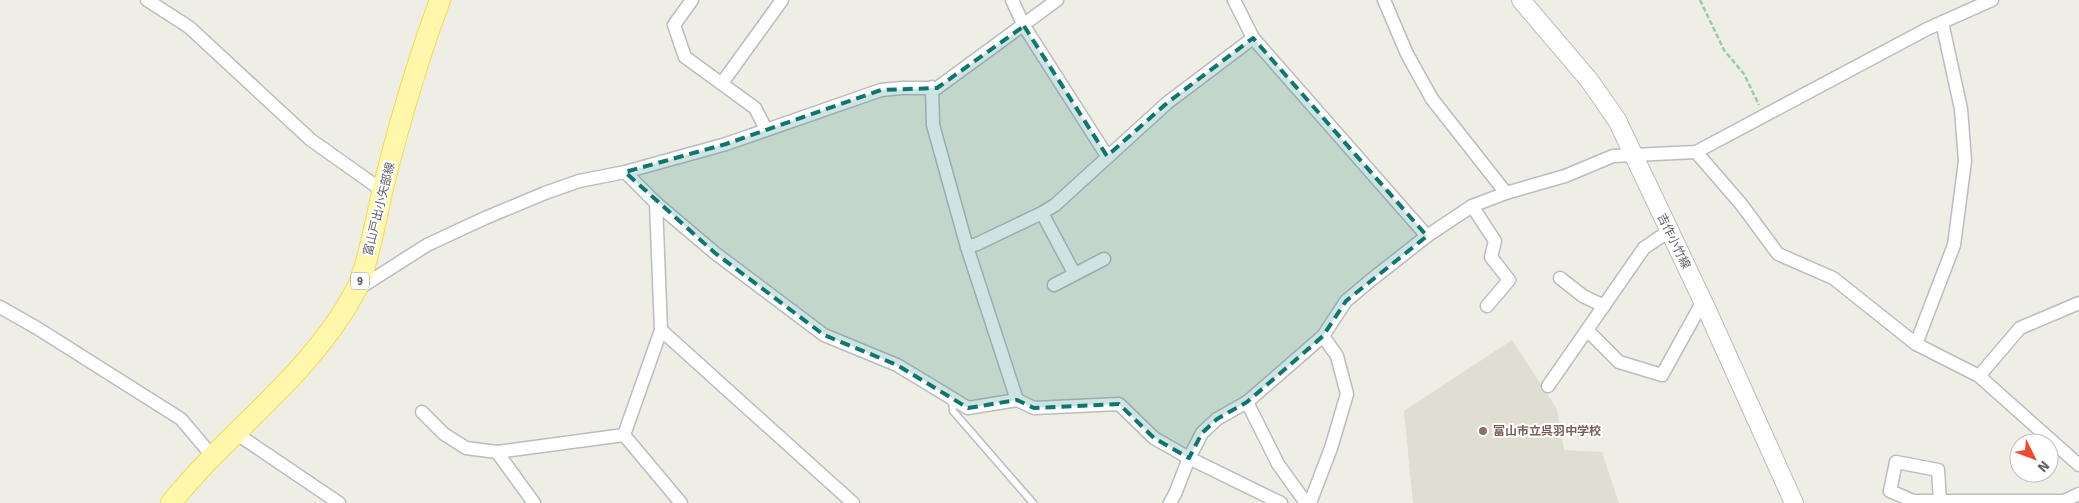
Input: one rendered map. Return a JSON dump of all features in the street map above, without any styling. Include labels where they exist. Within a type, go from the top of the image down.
[{"type":"main road","name":"富山戸出小矢部線","points":[[170,503],[213,457],[281,390],[328,337],[358,288],[372,244],[383,191],[411,84],[440,0]]},
{"type":"main road","name":"吉作小竹線","points":[[1521,0],[1589,80],[1617,120],[1703,301],[1794,503]]},
{"type":"street","points":[[147,0],[189,27],[311,140],[383,191]]},
{"type":"street","points":[[692,0],[674,25],[685,57],[755,108],[766,129]]},
{"type":"street","points":[[1012,0],[1024,26],[1107,156]]},
{"type":"street","points":[[358,288],[427,246],[485,218],[579,181],[624,172],[726,144],[882,90],[937,88],[1057,0]]},
{"type":"street","points":[[1234,0],[1253,38],[1428,236]]},
{"type":"street","points":[[1384,0],[1406,54],[1432,99],[1506,193]]},
{"type":"street","points":[[1170,503],[1176,494],[1189,458],[1202,433],[1217,419],[1247,402],[1323,336],[1346,301],[1428,236],[1472,206],[1506,193],[1565,176],[1613,156],[1696,152],[1942,22],[1992,0]]},
{"type":"street","points":[[722,83],[779,1]]},
{"type":"street","points":[[1916,344],[1954,245],[1966,161],[1961,108],[1942,22]]},
{"type":"street","points":[[967,247],[1042,213],[1055,205],[1167,103],[1253,38]]},
{"type":"street","points":[[932,87],[933,125],[967,247],[1017,400]]},
{"type":"street","points":[[1696,152],[1741,204],[1778,254],[1834,278],[1916,344],[1979,376],[2079,464]]},
{"type":"street","points":[[624,172],[656,203],[715,254],[824,335],[897,365],[968,408],[1017,400],[1034,408],[1119,404],[1154,438],[1189,458],[1281,503]]},
{"type":"street","points":[[624,435],[661,330],[656,203]]},
{"type":"street","points":[[1472,206],[1495,242],[1491,257],[1509,280],[1488,306]]},
{"type":"street","points":[[1042,213],[1074,273]]},
{"type":"street","points":[[1548,386],[1644,248],[1670,231]]},
{"type":"street","points":[[1054,285],[1104,259]]},
{"type":"street","points":[[1560,278],[1583,296],[1604,306]]},
{"type":"street","points":[[1587,330],[1619,362],[1662,375],[1703,301]]},
{"type":"street","points":[[1979,376],[2020,328],[2079,303]]},
{"type":"street","points":[[0,307],[37,328],[181,419],[213,457]]},
{"type":"street","points":[[661,330],[853,503]]},
{"type":"street","points":[[1310,503],[1332,448],[1347,394],[1337,356],[1323,336]]},
{"type":"street","points":[[1247,402],[1278,464],[1306,503]]},
{"type":"street","points":[[422,412],[444,434],[466,448],[497,452],[624,435]]},
{"type":"street","points":[[237,434],[339,503]]},
{"type":"street","points":[[624,435],[682,503]]},
{"type":"street","points":[[497,452],[534,503]]},
{"type":"street","points":[[1940,501],[2064,501],[2079,494]]},
{"type":"lane","points":[[952,398],[953,412],[1033,503]]},
{"type":"path","points":[[1700,0],[1724,50],[1744,74],[1764,116]]},
{"type":"highlighted area","points":[[1024,26],[1107,156],[1167,103],[1253,38],[1427,236],[1346,301],[1323,336],[1284,370],[1247,402],[1217,419],[1202,433],[1189,458],[1154,438],[1119,404],[1034,408],[1017,400],[968,408],[897,365],[824,335],[715,253],[625,172],[726,144],[881,90],[937,88]]},
{"type":"shaded area","name":"富山市立呉羽中学校","points":[[1512,340],[1557,409],[1564,450],[1602,452],[1619,503],[1413,503],[1404,411]]},
{"type":"place","name":"富山市立呉羽中学校","points":[[1483,431]]}]
